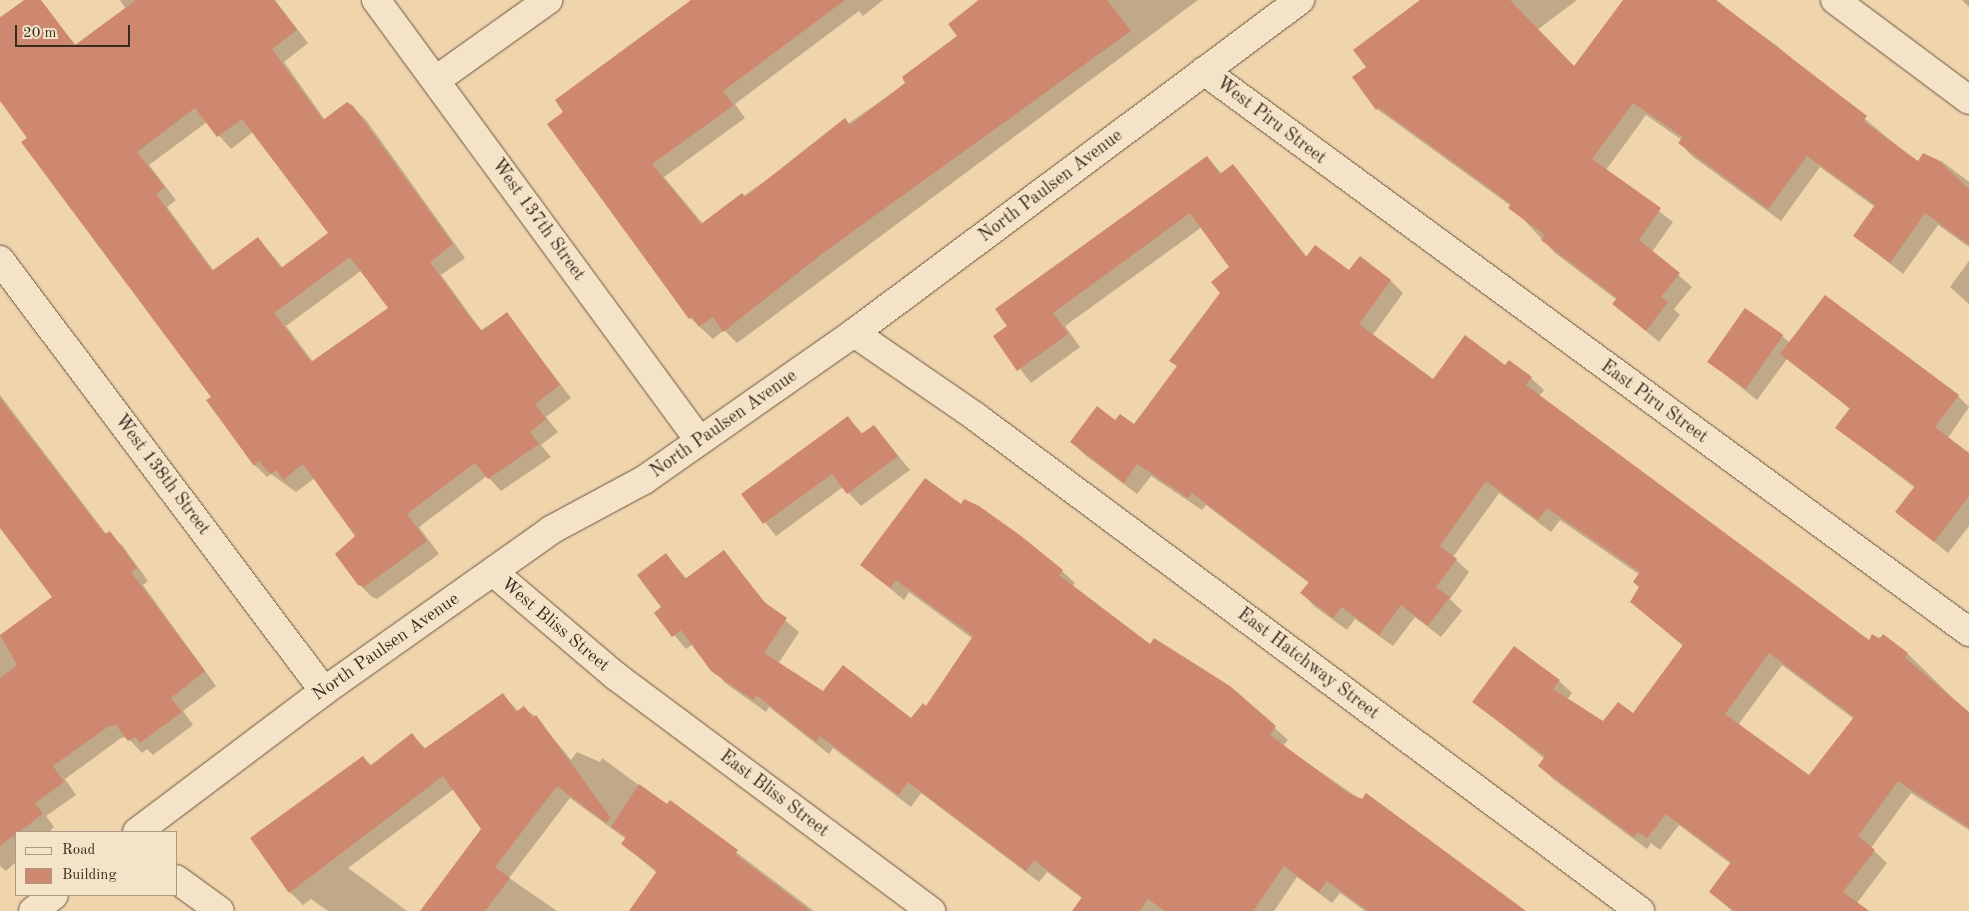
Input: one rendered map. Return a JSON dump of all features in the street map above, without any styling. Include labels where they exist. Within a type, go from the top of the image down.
[{"type":"street","name":"West 137th Street","points":[[376,0],[699,440]]},
{"type":"street","points":[[436,80],[548,0]]},
{"type":"street","name":"North Paulsen Avenue","points":[[138,831],[324,691],[551,530],[644,480],[854,333],[1300,0]]},
{"type":"street","points":[[1835,0],[1969,100]]},
{"type":"street","name":"West Piru Street","points":[[1204,71],[1338,172]]},
{"type":"street","name":"East Piru Street","points":[[1338,172],[1969,632]]},
{"type":"street","name":"West 138th Street","points":[[0,260],[324,691]]},
{"type":"street","name":"East Hatchway Street","points":[[854,333],[976,417],[1640,911]]},
{"type":"street","name":"West Bliss Street","points":[[492,572],[617,678]]},
{"type":"street","name":"East Bliss Street","points":[[617,678],[931,911]]},
{"type":"street","points":[[178,880],[220,911]]},
{"type":"street","points":[[33,911],[53,896]]},
{"type":"building","points":[[24,0],[41,0],[75,45],[136,0],[274,0],[297,30],[272,49],[323,120],[347,102],[353,106],[453,244],[430,262],[469,316],[482,331],[507,312],[560,385],[535,404],[546,419],[530,432],[539,444],[488,479],[475,463],[407,514],[427,541],[364,587],[358,585],[335,554],[355,536],[303,464],[283,480],[276,470],[270,474],[259,461],[254,466],[206,400],[211,397],[21,142],[27,138],[0,101],[0,18]],"holes":[[[195,108],[217,137],[242,119],[328,233],[281,268],[258,237],[212,271],[156,194],[165,187],[137,152]],[[350,257],[388,308],[311,362],[274,313]]]},
{"type":"building","points":[[691,0],[845,0],[723,91],[734,105],[652,164],[701,224],[742,193],[745,197],[845,118],[850,125],[905,83],[902,77],[957,36],[948,24],[979,0],[1107,0],[1131,31],[827,250],[723,332],[713,317],[699,327],[692,316],[689,319],[547,124],[563,112],[555,100]]},
{"type":"building","points":[[1420,0],[1510,0],[1574,66],[1623,0],[1716,0],[1867,116],[1863,121],[1918,161],[1923,153],[1938,160],[1969,189],[1969,245],[1925,213],[1890,263],[1853,236],[1875,205],[1807,156],[1768,209],[1678,143],[1683,137],[1633,103],[1592,159],[1661,208],[1639,240],[1680,273],[1661,297],[1668,302],[1646,331],[1612,304],[1617,298],[1541,240],[1545,235],[1508,208],[1511,204],[1379,108],[1376,110],[1352,77],[1366,67],[1353,50]]},
{"type":"building","points":[[1207,156],[1220,174],[1233,164],[1306,257],[1315,245],[1349,270],[1360,256],[1391,280],[1359,324],[1433,379],[1465,335],[1505,365],[1509,360],[1532,377],[1526,385],[1869,640],[1872,634],[1880,639],[1883,634],[1908,653],[1905,657],[1910,662],[1969,712],[1969,828],[1898,781],[1858,836],[1875,850],[1843,892],[1869,911],[1734,911],[1709,892],[1731,862],[1666,814],[1647,838],[1638,832],[1634,837],[1538,766],[1545,756],[1472,702],[1514,646],[1560,680],[1553,689],[1603,721],[1618,702],[1633,713],[1683,645],[1630,602],[1639,587],[1633,582],[1640,572],[1547,508],[1538,520],[1486,481],[1440,546],[1457,559],[1436,587],[1450,597],[1428,626],[1401,605],[1379,635],[1342,607],[1333,618],[1300,593],[1309,582],[1192,493],[1188,498],[1137,464],[1124,483],[1070,442],[1097,406],[1115,420],[1120,414],[1134,424],[1177,366],[1169,361],[1220,293],[1211,282],[1229,267],[1190,213],[1053,313],[1068,334],[1017,371],[993,336],[1007,326],[995,309]],"holes":[[[1769,653],[1854,717],[1809,775],[1725,714]]]},
{"type":"building","points":[[1825,295],[1959,395],[1935,427],[1969,453],[1969,496],[1934,542],[1895,512],[1915,486],[1835,428],[1850,408],[1780,354]]},
{"type":"building","points":[[1745,308],[1784,335],[1746,389],[1707,362]]},
{"type":"building","points":[[0,398],[105,534],[110,531],[137,568],[131,572],[205,671],[171,698],[182,712],[140,743],[135,737],[128,741],[116,725],[109,726],[53,766],[64,782],[35,803],[43,814],[20,831],[15,831],[15,835],[0,846],[0,678],[17,665],[0,635],[52,597],[0,528]]},
{"type":"building","points":[[848,416],[861,434],[874,425],[898,456],[847,494],[832,474],[763,524],[741,494]]},
{"type":"building","points":[[925,478],[961,504],[964,499],[979,506],[1021,536],[1063,570],[1059,575],[1150,644],[1154,638],[1230,686],[1276,726],[1270,735],[1348,793],[1362,799],[1366,793],[1526,911],[1368,911],[1327,881],[1319,892],[1284,866],[1253,911],[1165,911],[1148,899],[1140,911],[1072,911],[1082,897],[1034,860],[1026,871],[908,782],[898,795],[820,736],[816,742],[756,695],[753,700],[711,671],[681,630],[672,637],[654,613],[661,607],[637,575],[666,553],[685,579],[724,550],[764,602],[787,618],[764,653],[823,691],[843,665],[911,718],[923,703],[926,706],[973,636],[896,580],[890,588],[860,565]]},
{"type":"building","points":[[503,693],[516,712],[524,706],[533,718],[536,715],[611,818],[606,823],[557,786],[495,867],[510,878],[485,911],[420,911],[481,829],[443,776],[289,893],[250,838],[363,756],[370,766],[412,733],[424,749]]},
{"type":"building","points":[[639,784],[667,804],[670,800],[738,850],[735,854],[810,911],[629,911],[657,871],[621,844],[626,837],[611,827]]}]
